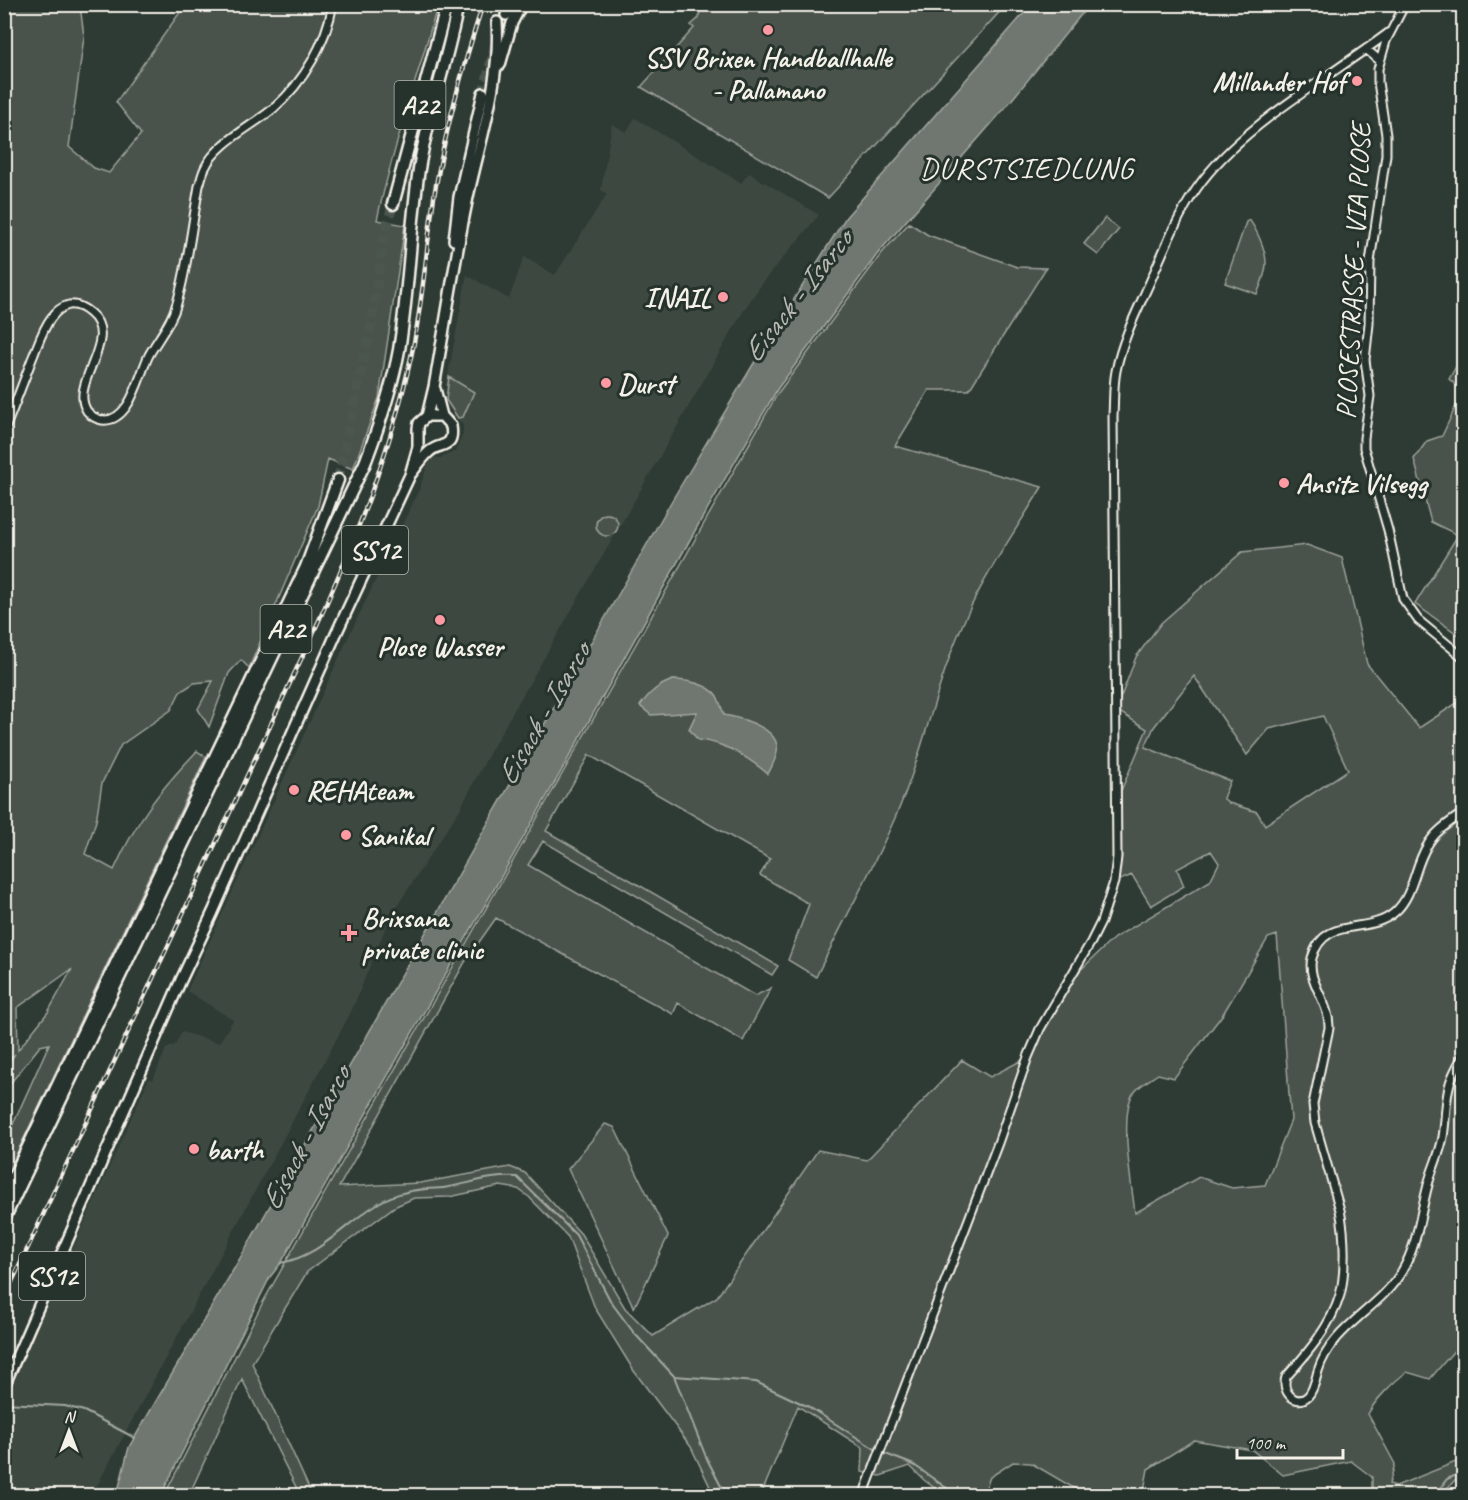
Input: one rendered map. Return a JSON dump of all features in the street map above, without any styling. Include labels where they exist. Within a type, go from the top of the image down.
[{"type":"highway","name":"A22","points":[[393,204],[447,4]]},
{"type":"highway","name":"A22","points":[[4,1219],[360,474],[377,430],[401,335],[424,145],[458,4]]},
{"type":"highway","name":"A22","points":[[4,1197],[306,567],[338,480]]},
{"type":"main road","points":[[506,15],[513,4]]},
{"type":"main road","points":[[494,84],[512,23],[522,4]]},
{"type":"main road","name":"SS12","points":[[4,1386],[135,1084],[331,645],[410,476],[419,439],[418,428],[427,416],[435,387],[467,201],[494,84],[497,22]]},
{"type":"main road","points":[[450,294],[449,269],[459,196],[483,93]]},
{"type":"main road","name":"SS12","points":[[410,476],[433,448],[446,445],[452,434],[449,421],[441,416],[435,387]]},
{"type":"main road","points":[[427,416],[441,416]]},
{"type":"main road","points":[[419,439],[422,444],[433,448]]},
{"type":"street","points":[[4,431],[46,326],[57,310],[74,305],[88,310],[99,327],[99,342],[84,393],[86,408],[89,413],[100,420],[114,419],[125,411],[149,356],[177,304],[199,186],[205,167],[213,155],[273,108],[302,78],[321,41],[333,4]]},
{"type":"street","name":"PLOSESTRASSE - VIA PLOSE","points":[[1405,4],[1379,60],[1378,82],[1385,121],[1386,155],[1370,262],[1369,324],[1365,360],[1370,396],[1364,448],[1388,531],[1403,599],[1418,620],[1464,658]]},
{"type":"street","points":[[863,1496],[998,1143],[1028,1057],[1040,1029],[1101,922],[1114,882],[1117,835],[1113,416],[1116,372],[1129,328],[1178,220],[1198,186],[1239,141],[1391,32]]},
{"type":"street","points":[[1366,49],[1379,60]]},
{"type":"street","points":[[1464,812],[1430,840],[1422,855],[1408,896],[1396,911],[1382,921],[1339,928],[1328,934],[1320,942],[1311,961],[1311,974],[1327,1009],[1329,1019],[1313,1104],[1315,1123],[1343,1224],[1342,1276],[1340,1295],[1316,1342],[1286,1377],[1285,1390],[1292,1398],[1301,1400],[1308,1396],[1320,1364],[1331,1344],[1393,1285],[1410,1257],[1429,1182],[1441,1148],[1450,1081],[1464,1054]]},
{"type":"shaded area","points":[[5,5],[80,5],[84,37],[69,147],[94,168],[109,173],[141,134],[116,102],[183,5],[436,5],[377,220],[405,225],[379,398],[353,469],[328,459],[318,506],[249,668],[241,660],[229,673],[209,727],[198,709],[213,681],[194,683],[180,692],[171,710],[121,745],[102,783],[96,821],[85,854],[114,870],[140,820],[171,779],[197,751],[206,757],[5,1178],[5,1142],[49,1044],[40,1046],[5,1090],[5,1067],[15,1054],[5,1063]],"holes":[[[72,969],[48,1012],[18,1050],[17,1008]]]},
{"type":"shaded area","points":[[705,5],[1006,5],[828,198],[641,87],[694,28],[691,25],[699,18],[700,10]]},
{"type":"shaded area","points":[[635,118],[741,183],[749,173],[819,215],[766,278],[744,310],[490,752],[460,809],[390,917],[351,1012],[92,1495],[5,1496],[5,1401],[149,1078],[153,1080],[166,1049],[175,1045],[182,1032],[219,1043],[233,1020],[187,991],[348,638],[419,490],[427,467],[432,457],[440,458],[456,451],[463,434],[463,425],[445,401],[467,275],[509,299],[524,257],[555,275],[607,194],[601,190],[612,124],[626,132]]},
{"type":"shaded area","points":[[1105,218],[1119,229],[1098,255],[1084,244]]},
{"type":"shaded area","points":[[1249,220],[1259,237],[1266,260],[1265,272],[1257,294],[1225,283],[1246,222]]},
{"type":"shaded area","points":[[909,223],[928,235],[1017,267],[1046,268],[969,390],[929,390],[895,446],[1042,487],[992,567],[966,617],[946,666],[914,768],[895,818],[816,977],[788,960],[809,904],[760,875],[770,859],[589,755],[546,831],[778,966],[772,975],[543,841],[528,865],[755,996],[771,988],[743,1041],[678,1003],[673,1014],[496,918],[465,962],[339,1187],[420,1183],[510,1167],[525,1173],[581,1234],[625,1308],[653,1336],[717,1297],[818,1150],[867,1160],[962,1060],[990,1077],[1028,1057],[1067,983],[1114,938],[1210,881],[1219,863],[1211,851],[1177,869],[1184,886],[1151,906],[1132,875],[1118,881],[1113,810],[1147,729],[1116,710],[1136,657],[1161,623],[1242,552],[1307,545],[1342,558],[1367,664],[1419,728],[1463,699],[1463,1345],[1458,1346],[1430,1379],[1407,1372],[1385,1391],[1368,1414],[1395,1464],[1389,1484],[1396,1486],[1463,1459],[1463,1477],[1455,1480],[1441,1495],[1366,1495],[1372,1492],[1372,1477],[1351,1461],[1283,1475],[1252,1450],[1194,1440],[1148,1469],[1143,1495],[1081,1495],[1079,1491],[1031,1463],[1013,1462],[990,1477],[983,1495],[944,1495],[910,1466],[880,1476],[862,1472],[863,1448],[798,1406],[761,1495],[714,1495],[691,1447],[634,1371],[595,1308],[568,1237],[529,1197],[518,1189],[500,1186],[449,1197],[414,1198],[394,1207],[307,1272],[252,1363],[312,1495],[300,1495],[242,1379],[189,1495],[164,1496],[263,1302],[778,393],[882,253]],"holes":[[[1194,676],[1247,755],[1269,729],[1323,716],[1348,770],[1265,825],[1257,812],[1229,803],[1223,798],[1230,781],[1145,747],[1154,727]],[[1277,935],[1291,1120],[1265,1185],[1232,1188],[1199,1177],[1135,1213],[1127,1134],[1129,1104],[1133,1094],[1141,1085],[1158,1074],[1174,1078],[1223,1014],[1268,938]]]},
{"type":"shaded area","points":[[1463,354],[1463,391],[1449,379]]},
{"type":"shaded area","points":[[449,377],[474,392],[463,417],[458,418],[446,400]]},
{"type":"shaded area","points":[[1463,391],[1463,638],[1415,604],[1458,535],[1431,522],[1414,459],[1427,441],[1442,436]]},
{"type":"shaded area","points":[[603,514],[611,514],[618,521],[618,529],[611,536],[603,536],[596,529],[596,521]]},
{"type":"shaded area","points":[[605,1124],[614,1127],[668,1236],[634,1308],[568,1169]]},
{"type":"water","name":"Eisack - Isarco","points":[[1032,4],[1089,5],[1005,108],[879,252],[778,388],[281,1263],[270,1277],[161,1495],[117,1495],[129,1447],[242,1255],[671,502],[760,353],[846,217]]},
{"type":"water","points":[[673,680],[691,682],[709,688],[717,696],[724,715],[758,726],[773,737],[777,744],[777,752],[768,774],[735,752],[717,744],[698,740],[689,729],[697,712],[651,715],[640,706],[654,690]]},
{"type":"waterway","points":[[280,1263],[294,1260],[318,1248],[374,1206],[392,1196],[491,1178],[517,1177],[576,1235],[611,1302],[634,1333],[674,1376],[706,1457],[726,1496]]},
{"type":"waterway","points":[[674,1376],[756,1382],[809,1407],[878,1451]]},
{"type":"waterway","points":[[4,1403],[65,1406],[84,1411],[135,1438]]},
{"type":"waterway","points":[[883,1453],[914,1465],[955,1494]]},
{"type":"waterway","points":[[1434,1496],[1447,1479],[1464,1472]]},
{"type":"tunnel","points":[[496,4],[497,22]]},
{"type":"tunnel","points":[[483,93],[494,47],[506,15]]},
{"type":"tunnel","points":[[338,480],[372,322],[383,241],[393,204]]},
{"type":"railway","points":[[4,1299],[316,627],[371,494],[403,392],[419,314],[440,162],[483,4]]},
{"type":"place","name":"SSV Brixen Handballhalle - Pallamano","points":[[768,30]]},
{"type":"place","name":"Millander Hof","points":[[1357,81]]},
{"type":"place","name":"INAIL","points":[[723,297]]},
{"type":"place","name":"Durst","points":[[606,383]]},
{"type":"place","name":"Ansitz Vilsegg","points":[[1284,483]]},
{"type":"place","name":"Plose Wasser","points":[[440,620]]},
{"type":"place","name":"REHAteam","points":[[294,790]]},
{"type":"place","name":"Sanikal","points":[[346,835]]},
{"type":"place","name":"Brixsana private clinic","points":[[349,933]]},
{"type":"place","name":"barth","points":[[194,1149]]},
{"type":"district","name":"DURSTSIEDLUNG","points":[[1027,168]]}]
